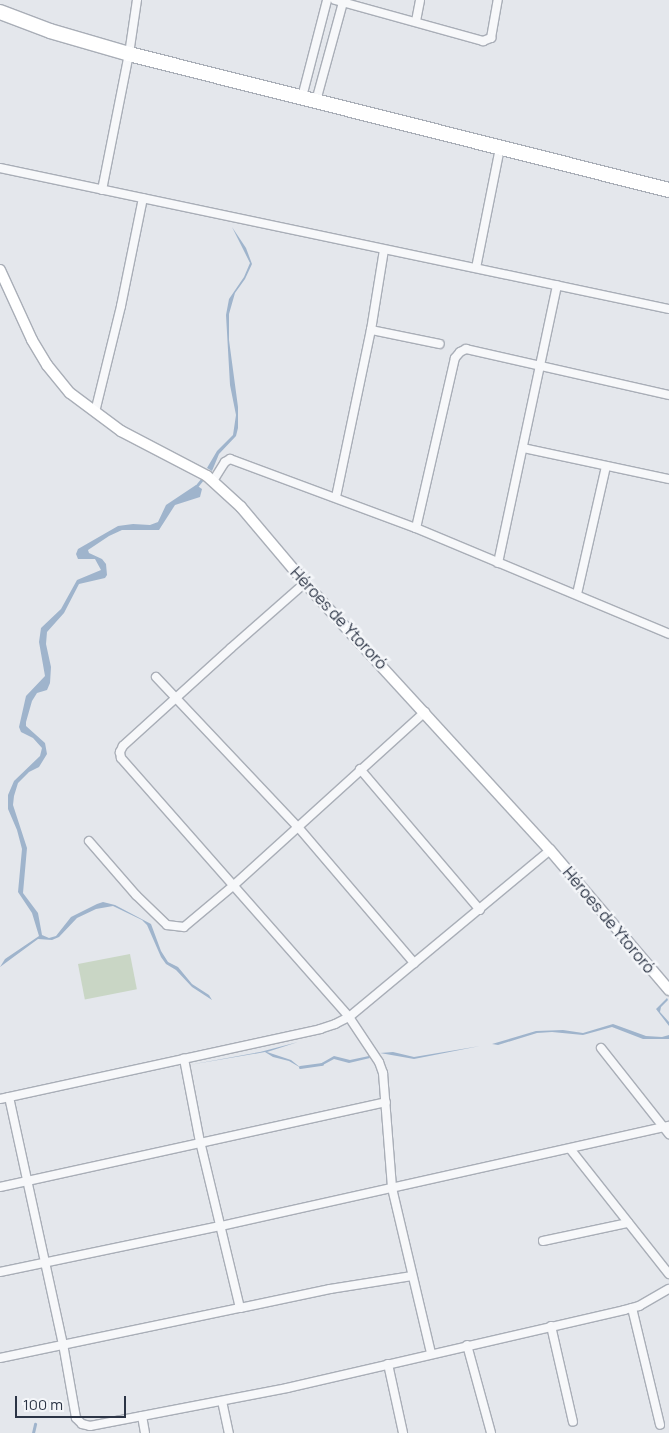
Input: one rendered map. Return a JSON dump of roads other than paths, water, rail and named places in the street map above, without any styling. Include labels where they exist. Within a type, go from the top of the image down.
[{"type":"highway","points":[[0,12],[50,31],[129,54],[669,190]]},
{"type":"main road","name":"Héroes de Ytororó","points":[[0,270],[32,340],[47,366],[70,393],[121,431],[193,468],[210,479],[242,507],[305,583],[550,850],[669,990]]},
{"type":"street","points":[[102,190],[129,54],[137,0]]},
{"type":"street","points":[[302,97],[327,0]]},
{"type":"street","points":[[416,21],[420,0]]},
{"type":"street","points":[[316,101],[339,1],[487,40],[491,38],[498,0]]},
{"type":"street","points":[[476,268],[500,148]]},
{"type":"street","points":[[0,168],[669,309]]},
{"type":"street","points":[[95,412],[121,306],[143,198]]},
{"type":"street","points":[[336,497],[371,330],[384,250]]},
{"type":"street","points":[[498,563],[557,285]]},
{"type":"street","points":[[371,330],[440,344]]},
{"type":"street","points":[[416,528],[455,358],[460,352],[466,349],[669,395]]},
{"type":"street","points":[[523,448],[669,480]]},
{"type":"street","points":[[210,479],[230,459],[416,528],[669,634]]},
{"type":"street","points":[[577,594],[606,466]]},
{"type":"street","points":[[305,583],[123,746],[120,752],[122,758],[349,1017],[379,1062],[383,1073],[386,1102],[392,1188],[431,1353]]},
{"type":"street","points":[[156,677],[298,827],[414,963]]},
{"type":"street","points":[[89,841],[136,895],[167,925],[184,927],[234,885],[425,712]]},
{"type":"street","points":[[360,769],[480,910]]},
{"type":"street","points":[[0,1099],[320,1029],[349,1017],[550,850]]},
{"type":"street","points":[[601,1048],[666,1127],[669,1134]]},
{"type":"street","points":[[184,1059],[200,1142],[240,1308]]},
{"type":"street","points":[[9,1097],[63,1344],[76,1418],[90,1426],[222,1401],[632,1308],[669,1289]]},
{"type":"street","points":[[0,1186],[386,1102]]},
{"type":"street","points":[[0,1272],[571,1150],[666,1127]]},
{"type":"street","points":[[571,1150],[669,1274]]},
{"type":"street","points":[[543,1241],[628,1223]]},
{"type":"street","points":[[0,1358],[330,1289],[412,1276]]},
{"type":"street","points":[[632,1308],[660,1426]]},
{"type":"street","points":[[551,1326],[573,1422]]},
{"type":"street","points":[[468,1345],[490,1433]]},
{"type":"street","points":[[388,1364],[403,1433]]},
{"type":"street","points":[[222,1401],[229,1433]]},
{"type":"street","points":[[142,1416],[145,1433]]},
{"type":"water","points":[[232,227],[246,248],[252,264],[245,279],[235,293],[229,314],[229,340],[238,407],[238,428],[236,436],[219,454],[212,471],[207,468],[217,451],[233,435],[236,415],[230,385],[226,315],[229,299],[244,277],[250,263]]},
{"type":"water","points":[[196,485],[202,489],[200,497],[175,505],[159,530],[122,530],[88,550],[89,553],[102,559],[106,564],[107,575],[105,578],[79,584],[64,613],[47,632],[46,644],[51,667],[50,683],[47,690],[37,693],[32,701],[26,726],[45,743],[47,754],[39,767],[29,772],[18,783],[13,805],[27,848],[23,893],[38,913],[42,935],[49,938],[56,936],[71,917],[97,904],[103,902],[115,905],[151,924],[161,951],[168,962],[178,967],[192,984],[209,995],[212,1000],[192,987],[176,970],[166,964],[147,925],[142,920],[113,906],[96,909],[77,918],[59,937],[52,940],[38,939],[0,967],[5,959],[39,936],[32,913],[18,892],[22,849],[17,830],[8,809],[8,795],[14,781],[40,756],[42,748],[33,738],[21,732],[19,727],[26,696],[45,676],[39,642],[41,628],[61,609],[77,580],[101,570],[95,559],[78,559],[76,554],[78,549],[118,526],[133,524],[150,525],[158,522],[166,505]]},
{"type":"water","points":[[667,998],[668,1000],[661,1007],[660,1012],[669,1022],[669,1026],[656,1009]]},
{"type":"water","points":[[613,1024],[646,1036],[662,1037],[669,1035],[669,1039],[643,1039],[612,1027],[583,1035],[552,1032],[537,1033],[498,1045],[492,1044],[536,1031],[563,1030],[583,1033]]},
{"type":"water","points":[[298,1042],[267,1052],[291,1060],[301,1068],[289,1061],[273,1057],[265,1052],[189,1065],[260,1052]]},
{"type":"water","points":[[480,1046],[414,1059],[380,1053],[393,1052],[414,1057]]},
{"type":"water","points":[[334,1056],[350,1060],[369,1056],[370,1058],[349,1063],[334,1059],[321,1066],[320,1064]]},
{"type":"waterway","points":[[195,488],[203,478]]},
{"type":"waterway","points":[[300,1067],[322,1064]]},
{"type":"waterway","points":[[33,1433],[35,1424]]}]
